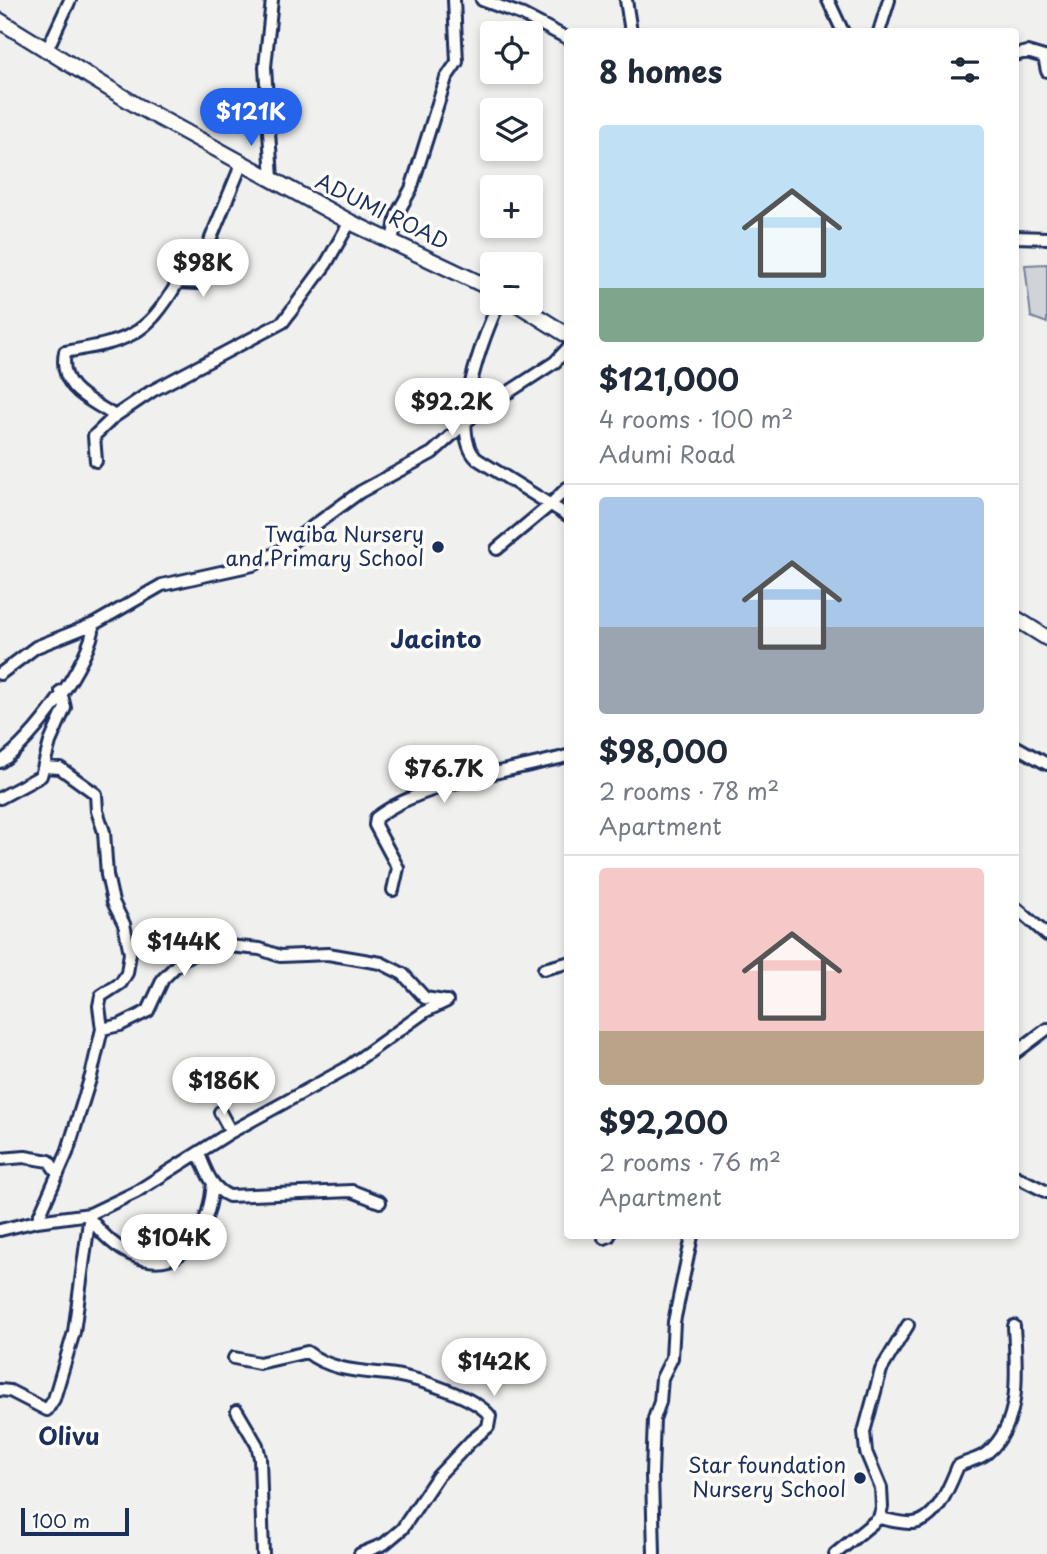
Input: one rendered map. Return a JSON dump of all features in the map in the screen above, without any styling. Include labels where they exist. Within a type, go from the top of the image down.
[{"type":"main road","name":"ADUMI ROAD","points":[[0,21],[46,52],[349,222],[480,283]]},
{"type":"main road","points":[[535,315],[564,333]]},
{"type":"main road","points":[[1019,620],[1044,632]]},
{"type":"street","points":[[46,52],[70,0]]},
{"type":"street","points":[[272,0],[265,67],[272,179]]},
{"type":"street","points":[[391,242],[397,214],[411,189],[446,78],[457,62],[454,0]]},
{"type":"street","points":[[482,0],[564,36]]},
{"type":"street","points":[[626,0],[630,28]]},
{"type":"street","points":[[828,0],[841,28]]},
{"type":"street","points":[[880,28],[889,0]]},
{"type":"street","points":[[1019,54],[1027,52],[1044,57],[1047,71]]},
{"type":"street","points":[[115,416],[74,389],[64,372],[65,352],[117,341],[138,332],[156,317],[178,282],[199,283],[211,238],[242,163]]},
{"type":"street","points":[[96,461],[94,436],[115,416],[152,391],[283,322],[326,264],[349,222]]},
{"type":"street","points":[[1019,237],[1047,238]]},
{"type":"street","points":[[493,315],[482,340],[467,422],[471,453],[564,513]]},
{"type":"street","points":[[0,674],[36,647],[94,624],[162,585],[253,565],[278,552],[360,492],[432,453],[467,422],[555,362],[564,352]]},
{"type":"street","points":[[497,549],[564,491]]},
{"type":"street","points":[[0,762],[23,744],[61,691],[89,649],[94,624]]},
{"type":"street","points":[[0,798],[36,782],[65,708],[61,691]]},
{"type":"street","points":[[1019,748],[1047,764]]},
{"type":"street","points":[[393,890],[398,868],[375,825],[376,818],[389,807],[451,785],[564,757]]},
{"type":"street","points":[[37,1221],[67,1153],[91,1076],[102,1029],[99,1006],[102,996],[121,983],[127,973],[129,941],[107,876],[104,832],[97,811],[96,794],[60,768],[44,767]]},
{"type":"street","points":[[1019,910],[1047,935]]},
{"type":"street","points":[[0,1230],[37,1221],[90,1217],[136,1192],[231,1132],[314,1088],[426,1012],[447,1001],[425,998],[403,974],[381,963],[328,954],[280,956],[260,949],[228,946],[200,951],[183,959],[163,979],[148,1011],[120,1025],[102,1029]]},
{"type":"street","points":[[544,969],[564,964]]},
{"type":"street","points":[[1019,1051],[1047,1029]]},
{"type":"street","points":[[220,1112],[231,1132]]},
{"type":"street","points":[[199,1154],[219,1192],[239,1198],[331,1190],[359,1193],[380,1202]]},
{"type":"street","points":[[0,1159],[25,1157],[49,1161],[58,1174]]},
{"type":"street","points":[[1019,1178],[1047,1192]]},
{"type":"street","points":[[90,1217],[114,1247],[129,1254],[160,1261],[173,1258],[198,1237],[208,1220],[213,1183]]},
{"type":"street","points":[[0,1390],[16,1394],[47,1410],[54,1399],[74,1332],[90,1217]]},
{"type":"street","points":[[654,1554],[654,1419],[660,1402],[662,1378],[672,1358],[674,1322],[691,1239]]},
{"type":"street","points":[[835,1554],[879,1518],[882,1507],[881,1488],[866,1452],[864,1432],[881,1370],[908,1325]]},
{"type":"street","points":[[879,1518],[915,1523],[930,1514],[940,1504],[958,1466],[986,1454],[997,1442],[1014,1404],[1014,1326]]},
{"type":"street","points":[[233,1358],[259,1363],[307,1352],[328,1364],[359,1372],[396,1376],[438,1388],[461,1397],[489,1416],[488,1427],[437,1477],[402,1529],[384,1544],[360,1554]]},
{"type":"street","points":[[237,1411],[257,1445],[260,1458],[263,1554]]},
{"type":"shaded area","points":[[1047,264],[1047,323],[1031,317],[1025,265]]},
{"type":"place","name":"Twaiba Nursery and Primary School","points":[[438,547]]},
{"type":"place","name":"Star foundation Nursery School","points":[[860,1478]]},
{"type":"district","name":"Jacinto","points":[[436,640]]},
{"type":"district","name":"Olivu","points":[[69,1437]]}]
